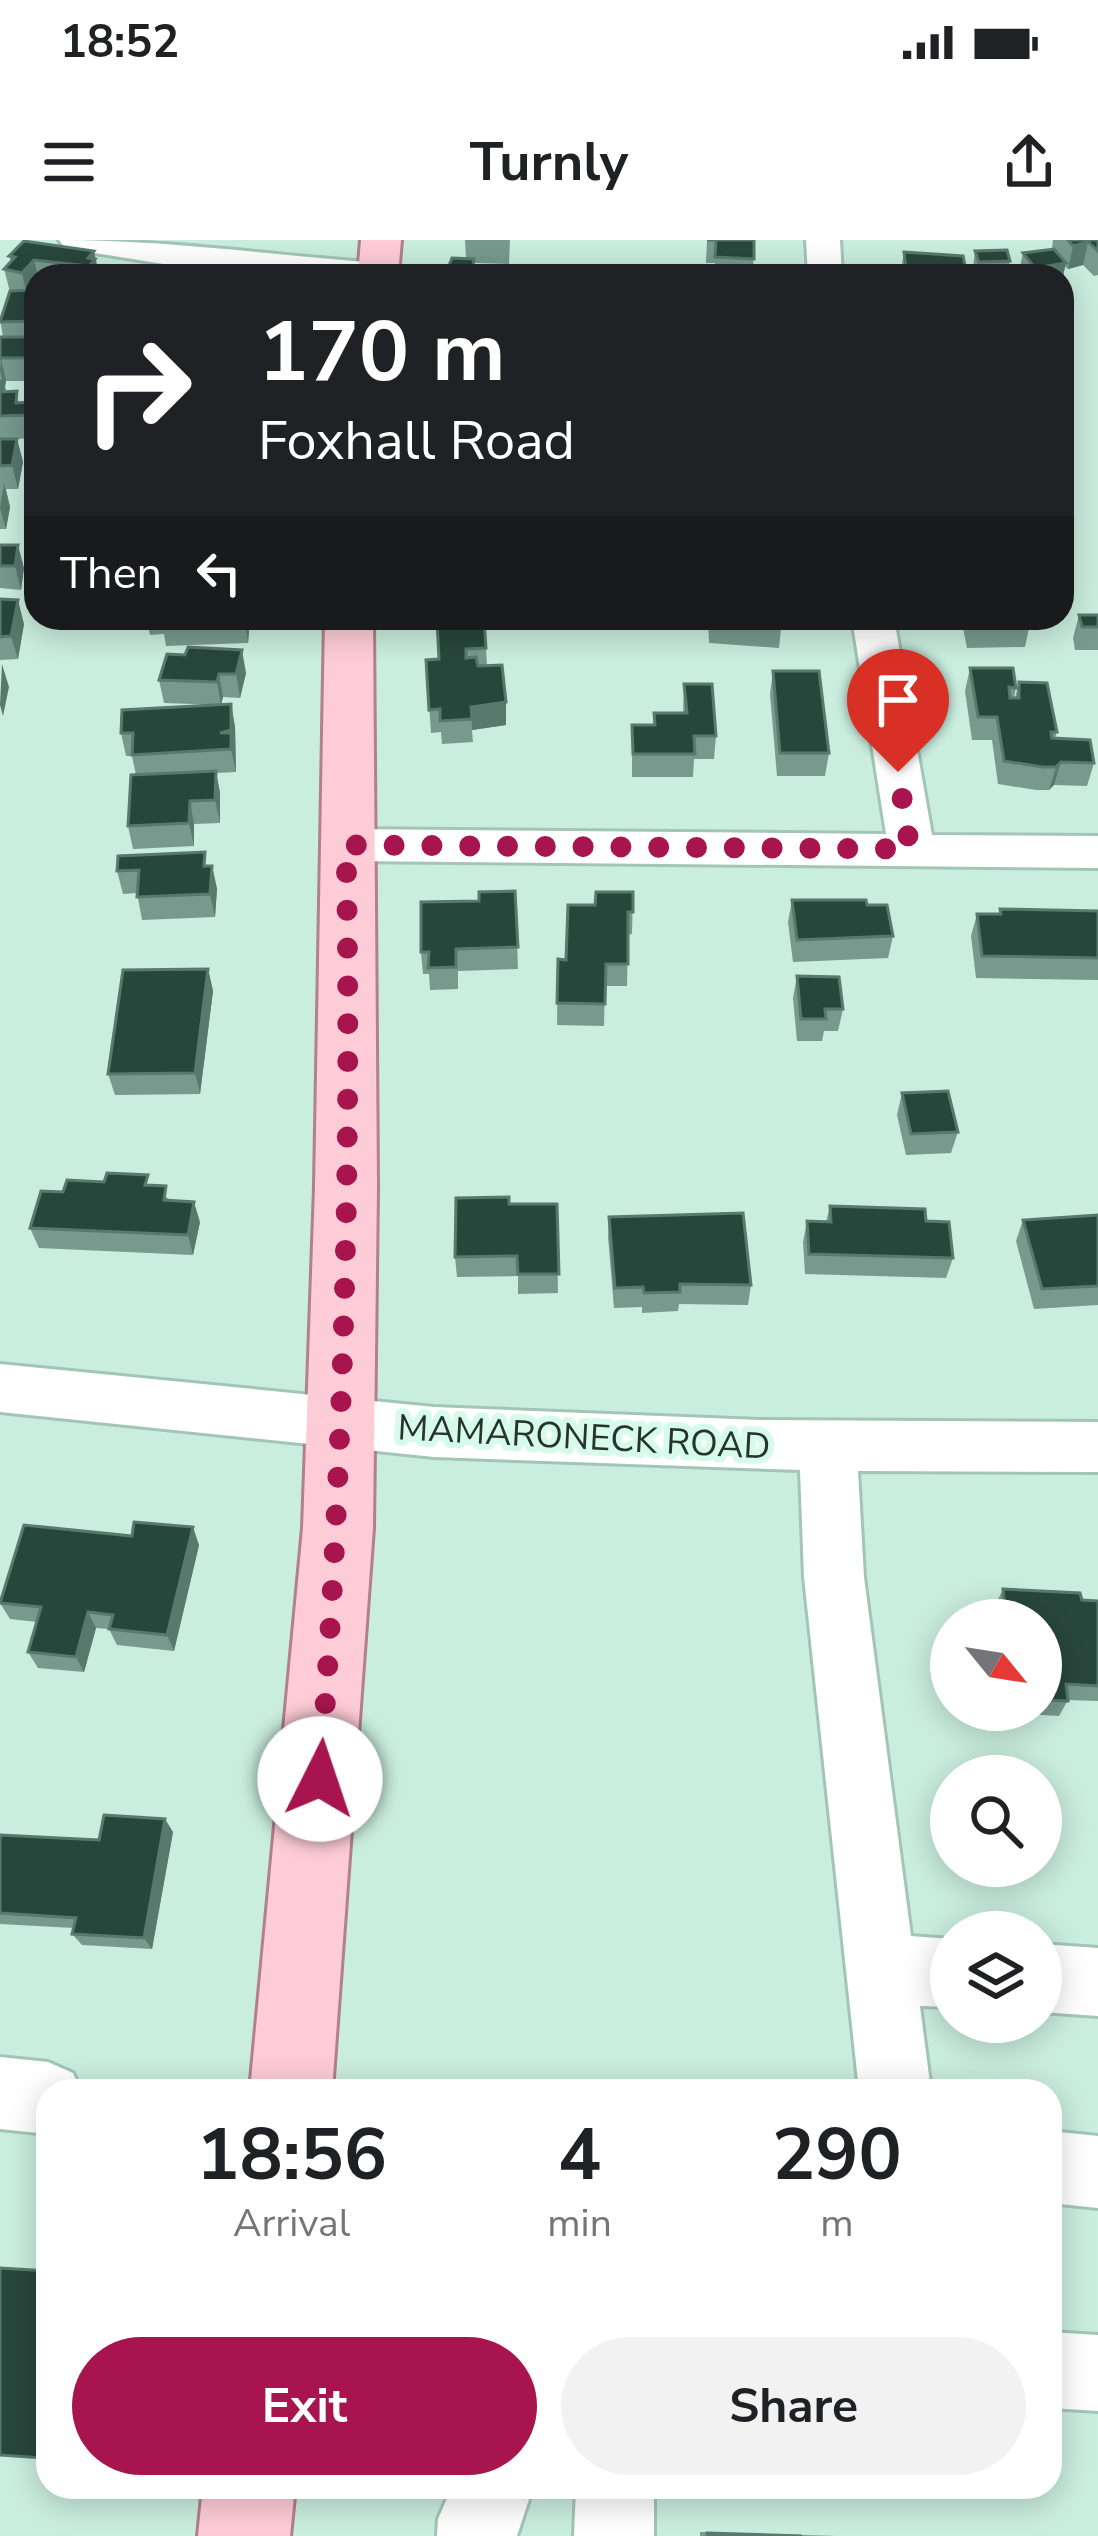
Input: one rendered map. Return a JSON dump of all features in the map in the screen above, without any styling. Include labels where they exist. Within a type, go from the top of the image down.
[{"type":"main road","points":[[292,2079],[322,1756],[341,1422],[350,1049],[349,630]]},
{"type":"main road","points":[[244,2536],[248,2499]]},
{"type":"street","points":[[76,240],[201,260],[379,263]]},
{"type":"street","points":[[875,630],[910,849]]},
{"type":"street","points":[[346,845],[1098,852]]},
{"type":"street","name":"MAMARONECK ROAD","points":[[0,1388],[434,1432],[828,1446],[1098,1448]]},
{"type":"street","points":[[828,1446],[834,1577],[894,2079]]},
{"type":"street","points":[[881,1969],[930,1972]]},
{"type":"street","points":[[1062,1979],[1098,1982]]},
{"type":"street","points":[[0,2093],[36,2097]]},
{"type":"street","points":[[1062,2168],[1098,2171]]},
{"type":"street","points":[[1062,2371],[1098,2373]]},
{"type":"street","points":[[477,2536],[478,2519],[488,2499]]},
{"type":"street","points":[[614,2536],[615,2499]]},
{"type":"building","points":[[716,240],[754,240],[754,259],[715,257]]},
{"type":"building","points":[[1068,240],[1098,240],[1098,251],[1088,242],[1073,246]]},
{"type":"building","points":[[24,241],[94,251],[88,258],[95,259],[91,264],[34,260],[24,264],[22,273],[4,269],[15,257],[9,256]]},
{"type":"building","points":[[1054,249],[1066,263],[1032,264],[1023,253]]},
{"type":"building","points":[[1007,250],[1010,261],[979,262],[975,251]]},
{"type":"building","points":[[904,252],[963,256],[965,264],[906,264]]},
{"type":"building","points":[[452,258],[474,259],[473,264],[450,264]]},
{"type":"building","points":[[24,290],[24,321],[0,322],[10,291]]},
{"type":"building","points":[[0,337],[24,337],[24,358],[0,360]]},
{"type":"building","points":[[0,381],[3,381],[1,392],[17,391],[16,403],[24,402],[24,415],[0,416]]},
{"type":"building","points":[[0,439],[17,439],[12,465],[0,466]]},
{"type":"building","points":[[0,545],[18,545],[15,566],[0,566]]},
{"type":"building","points":[[0,599],[18,600],[11,636],[0,637]]},
{"type":"building","points":[[1079,615],[1098,615],[1098,627],[1082,627]]},
{"type":"building","points":[[437,630],[485,630],[486,648],[466,649],[466,658],[476,657],[478,666],[502,665],[506,702],[471,707],[472,719],[440,721],[440,709],[429,710],[426,660],[439,659]]},
{"type":"building","points":[[188,647],[242,650],[236,674],[219,674],[217,682],[159,680],[167,654],[185,655]]},
{"type":"building","points":[[970,668],[1013,668],[1016,688],[1009,687],[1010,698],[1019,698],[1019,682],[1047,683],[1057,732],[1051,732],[1052,738],[1090,740],[1094,763],[1043,767],[1004,761],[997,717],[978,717]]},
{"type":"building","points":[[773,671],[819,671],[829,753],[780,753]]},
{"type":"building","points":[[684,684],[712,684],[716,736],[694,736],[695,754],[633,754],[632,725],[655,725],[654,713],[687,713]]},
{"type":"building","points":[[231,704],[231,730],[220,733],[231,733],[231,749],[132,755],[133,733],[121,733],[122,710]]},
{"type":"building","points":[[216,771],[215,800],[190,801],[189,823],[128,826],[131,775]]},
{"type":"building","points":[[205,852],[204,866],[212,866],[210,894],[137,897],[139,870],[117,871],[118,856]]},
{"type":"building","points":[[515,891],[518,947],[456,949],[456,967],[428,968],[429,952],[421,952],[421,902],[479,901],[479,892]]},
{"type":"building","points":[[596,892],[633,892],[633,912],[628,912],[628,964],[606,964],[605,1004],[557,1003],[558,959],[566,960],[568,905],[595,905]]},
{"type":"building","points":[[792,900],[866,900],[867,905],[887,905],[893,936],[797,940]]},
{"type":"building","points":[[1000,909],[1098,911],[1098,958],[982,956],[977,914],[1001,914]]},
{"type":"building","points":[[208,969],[195,1073],[108,1074],[123,970]]},
{"type":"building","points":[[797,976],[839,977],[843,1009],[825,1009],[826,1019],[801,1019]]},
{"type":"building","points":[[948,1091],[958,1132],[911,1134],[902,1093]]},
{"type":"building","points":[[107,1173],[148,1175],[145,1185],[166,1186],[164,1200],[194,1202],[188,1235],[30,1228],[41,1191],[63,1192],[67,1180],[104,1182]]},
{"type":"building","points":[[509,1197],[509,1204],[557,1204],[559,1274],[518,1274],[517,1256],[455,1257],[456,1198]]},
{"type":"building","points":[[830,1206],[925,1209],[926,1221],[949,1222],[953,1258],[809,1254],[807,1221],[831,1222]]},
{"type":"building","points":[[743,1213],[751,1285],[680,1284],[680,1292],[644,1293],[643,1287],[615,1288],[609,1217]]},
{"type":"building","points":[[1098,1215],[1098,1286],[1042,1289],[1023,1220]]},
{"type":"building","points":[[134,1522],[193,1527],[167,1635],[109,1629],[113,1615],[88,1612],[76,1657],[28,1652],[41,1607],[0,1603],[24,1525],[132,1536]]},
{"type":"building","points":[[1003,1589],[1080,1593],[1082,1600],[1098,1601],[1098,1686],[1066,1684],[1068,1701],[1062,1701],[1062,1599],[1004,1599]]},
{"type":"building","points":[[104,1815],[165,1819],[144,1938],[72,1934],[76,1918],[0,1913],[0,1835],[99,1840]]},
{"type":"building","points":[[0,2268],[36,2270],[36,2458],[0,2455]]},
{"type":"building","points":[[707,2533],[802,2536],[707,2536]]},
{"type":"route","points":[[320,1779],[338,1531],[350,1049],[346,845],[910,849],[898,772]]}]
